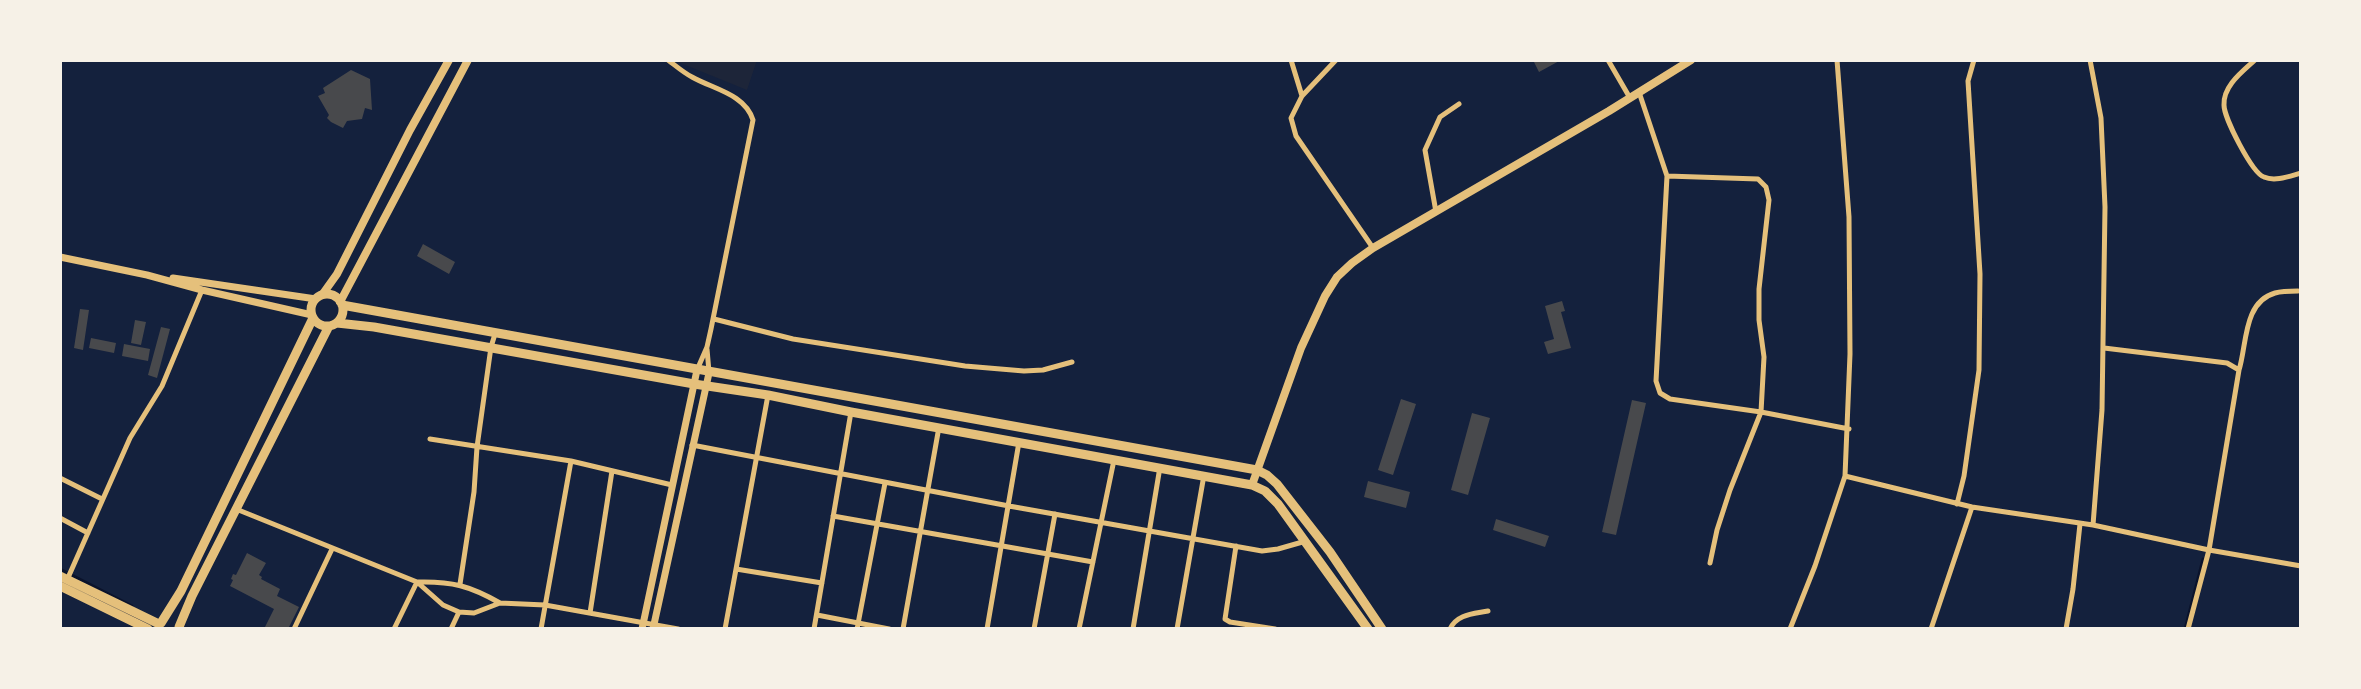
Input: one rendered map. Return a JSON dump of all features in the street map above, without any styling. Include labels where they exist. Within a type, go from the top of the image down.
[{"type":"highway","points":[[158,625],[181,591],[313,317],[312,306],[319,297],[330,294],[341,303],[495,334],[1257,470],[1277,484],[1330,552],[1382,629]]},
{"type":"highway","points":[[62,581],[158,625],[173,622],[180,628],[192,596],[236,508],[333,325],[342,315],[341,303]]},
{"type":"highway","points":[[313,317],[320,325],[374,327],[491,347],[768,395],[1252,485],[1265,491],[1278,504],[1368,629]]},
{"type":"highway","points":[[872,416],[874,401]]},
{"type":"highway","points":[[901,421],[904,406]]},
{"type":"highway","points":[[62,581],[148,629]]},
{"type":"main road","points":[[319,297],[337,274],[410,130],[449,60]]},
{"type":"main road","points":[[341,303],[468,60]]},
{"type":"main road","points":[[1252,485],[1301,348],[1325,296],[1337,277],[1373,248],[1691,60]]},
{"type":"street","points":[[643,626],[697,370],[707,347],[714,319],[753,120],[743,103],[690,76],[668,60]]},
{"type":"street","points":[[1291,60],[1302,96]]},
{"type":"street","points":[[1336,60],[1302,96],[1291,118],[1296,136],[1373,248]]},
{"type":"street","points":[[1608,60],[1630,98]]},
{"type":"street","points":[[1790,629],[1815,566],[1845,476],[1849,429],[1849,217],[1837,60]]},
{"type":"street","points":[[1957,504],[1964,476],[1979,370],[1980,274],[1968,81],[1974,60]]},
{"type":"street","points":[[2090,60],[2101,118],[2104,207],[2102,410],[2093,525]]},
{"type":"street","points":[[2255,60],[2228,89],[2224,106],[2236,138],[2255,171],[2265,178],[2280,178],[2301,173]]},
{"type":"street","points":[[1639,92],[1667,177],[1656,381],[1660,393],[1670,399],[1761,412],[1849,429]]},
{"type":"street","points":[[1436,212],[1425,150],[1440,117],[1459,104]]},
{"type":"street","points":[[1667,177],[1758,179],[1766,187],[1769,213],[1759,289],[1764,357],[1761,412],[1730,490],[1717,530],[1710,563]]},
{"type":"street","points":[[60,257],[147,275],[313,317]]},
{"type":"street","points":[[147,275],[319,297]]},
{"type":"street","points":[[62,581],[88,533],[130,438],[162,386],[202,290]]},
{"type":"street","points":[[2188,629],[2209,550],[2239,370],[2244,354],[2245,336],[2252,314],[2262,300],[2274,293],[2298,291]]},
{"type":"street","points":[[714,319],[794,339],[965,366],[1024,371],[1043,370],[1072,362]]},
{"type":"street","points":[[459,584],[474,492],[477,447],[491,347],[495,334]]},
{"type":"street","points":[[654,627],[709,373],[707,347]]},
{"type":"street","points":[[2104,348],[2227,363],[2239,370]]},
{"type":"street","points":[[725,629],[768,395]]},
{"type":"street","points":[[814,629],[851,412]]},
{"type":"street","points":[[903,629],[939,427]]},
{"type":"street","points":[[430,439],[571,462],[672,485]]},
{"type":"street","points":[[987,629],[1018,442]]},
{"type":"street","points":[[692,445],[926,491],[1262,551],[1306,542]]},
{"type":"street","points":[[1080,629],[1114,459]]},
{"type":"street","points":[[541,629],[571,462]]},
{"type":"street","points":[[1133,629],[1160,467]]},
{"type":"street","points":[[590,613],[612,471]]},
{"type":"street","points":[[1177,629],[1204,475]]},
{"type":"street","points":[[1845,476],[1972,507],[2093,525],[2209,550],[2301,566]]},
{"type":"street","points":[[60,478],[102,499]]},
{"type":"street","points":[[857,626],[885,483]]},
{"type":"street","points":[[1931,629],[1972,507]]},
{"type":"street","points":[[236,508],[417,582],[459,584],[500,603]]},
{"type":"street","points":[[1034,629],[1055,514]]},
{"type":"street","points":[[833,516],[1002,544],[1093,562]]},
{"type":"street","points":[[60,518],[88,533]]},
{"type":"street","points":[[2066,629],[2080,524]]},
{"type":"street","points":[[1236,546],[1225,619],[1275,629]]},
{"type":"street","points":[[294,629],[332,549]]},
{"type":"street","points":[[736,569],[822,583]]},
{"type":"street","points":[[417,582],[443,605],[459,612],[474,612],[500,603],[545,606],[590,613],[643,626],[678,629]]},
{"type":"street","points":[[393,629],[417,582]]},
{"type":"street","points":[[1450,629],[1456,619],[1488,611]]},
{"type":"street","points":[[451,629],[459,612]]},
{"type":"street","points":[[817,615],[857,626],[889,629]]},
{"type":"shaded area","points":[[673,60],[757,60],[747,90]]},
{"type":"building","points":[[1561,60],[1539,72],[1534,62]]},
{"type":"building","points":[[351,70],[370,79],[372,110],[365,108],[362,119],[347,121],[343,128],[327,118],[329,115],[318,96],[325,93],[323,88]]},
{"type":"building","points":[[423,244],[455,262],[449,274],[417,256]]},
{"type":"building","points":[[1562,301],[1565,311],[1561,312],[1571,348],[1548,354],[1544,342],[1554,339],[1545,306]]},
{"type":"building","points":[[80,309],[89,310],[83,350],[74,348]]},
{"type":"building","points":[[135,320],[146,322],[141,345],[131,343]]},
{"type":"building","points":[[161,327],[170,329],[157,378],[148,375]]},
{"type":"building","points":[[91,338],[116,343],[114,353],[89,348]]},
{"type":"building","points":[[124,344],[150,349],[148,361],[122,356]]},
{"type":"building","points":[[1401,399],[1416,404],[1393,475],[1378,470]]},
{"type":"building","points":[[1632,400],[1646,403],[1616,535],[1602,532]]},
{"type":"building","points":[[1472,413],[1490,418],[1468,495],[1451,490]]},
{"type":"building","points":[[1368,481],[1410,492],[1406,508],[1364,497]]},
{"type":"building","points":[[1496,519],[1549,536],[1545,547],[1493,530]]},
{"type":"building","points":[[247,553],[266,563],[259,575],[261,579],[280,589],[277,596],[299,607],[288,629],[264,629],[274,609],[230,586],[233,574],[236,575]]},
{"type":"waterway","points":[[2185,629],[2203,559]]},
{"type":"waterway","points":[[60,569],[132,606]]}]
